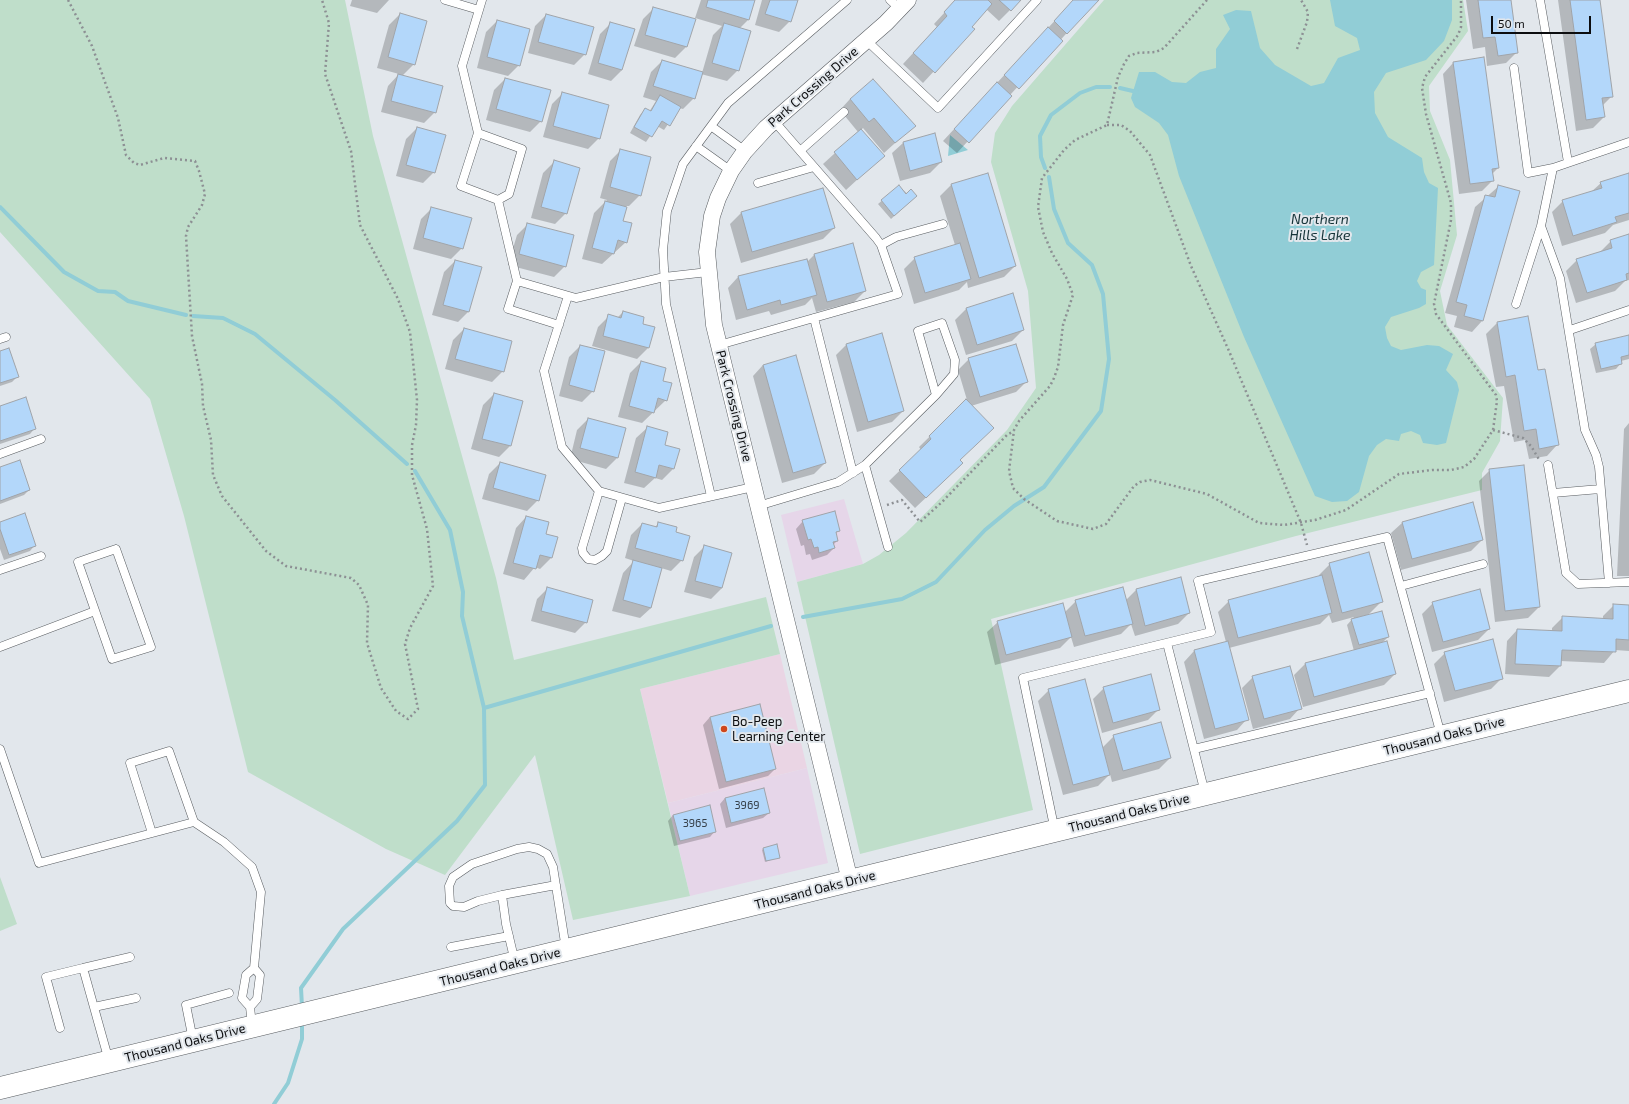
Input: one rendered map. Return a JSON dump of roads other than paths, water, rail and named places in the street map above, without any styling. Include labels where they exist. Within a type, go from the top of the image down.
[{"type":"main road","name":"Thousand Oaks Drive","points":[[0,1088],[193,1041],[255,1019],[374,998],[1629,691]]},
{"type":"street","name":"Park Crossing Drive","points":[[850,881],[714,325],[707,252],[712,216],[718,198],[731,171],[745,151],[774,121],[866,40],[899,3]]},
{"type":"lane","points":[[445,0],[479,10]]},
{"type":"lane","points":[[478,133],[522,149],[509,194],[498,200],[461,186],[478,133],[462,66],[482,0]]},
{"type":"lane","points":[[711,496],[666,304],[662,250],[667,211],[683,164],[728,103],[847,0]]},
{"type":"lane","points":[[866,40],[938,108],[1037,0]]},
{"type":"lane","points":[[1540,0],[1568,162]]},
{"type":"lane","points":[[1514,68],[1528,173],[1553,168],[1629,142]]},
{"type":"lane","points":[[800,151],[844,112]]},
{"type":"lane","points":[[719,345],[898,294],[881,245],[774,121]]},
{"type":"lane","points":[[711,126],[745,151]]},
{"type":"lane","points":[[696,146],[731,171]]},
{"type":"lane","points":[[758,183],[814,167]]},
{"type":"lane","points":[[1516,304],[1541,226],[1553,168]]},
{"type":"lane","points":[[498,200],[517,281],[508,309],[559,324]]},
{"type":"lane","points":[[881,245],[896,237],[943,224]]},
{"type":"lane","points":[[1541,226],[1560,278],[1570,330],[1584,430],[1596,455],[1599,466],[1608,583]]},
{"type":"lane","points":[[517,281],[576,298],[664,277],[708,272]]},
{"type":"lane","points":[[568,296],[544,371],[562,447],[599,491],[659,508],[753,487]]},
{"type":"lane","points":[[1570,330],[1629,310]]},
{"type":"lane","points":[[814,318],[853,473]]},
{"type":"lane","points":[[758,506],[838,482],[853,473],[865,465],[936,395],[954,374],[955,360],[942,323],[918,331],[936,395]]},
{"type":"lane","points":[[0,454],[41,439]]},
{"type":"lane","points":[[865,465],[888,547]]},
{"type":"lane","points":[[1548,465],[1566,574],[1578,584],[1629,582]]},
{"type":"lane","points":[[1553,493],[1600,489]]},
{"type":"lane","points":[[599,491],[582,548],[588,559],[595,560],[607,551],[622,498]]},
{"type":"lane","points":[[1055,832],[1023,678],[1211,632],[1198,581],[1387,537],[1442,737]]},
{"type":"lane","points":[[116,549],[151,647],[112,659],[95,611],[78,562],[116,549]]},
{"type":"lane","points":[[0,570],[41,556]]},
{"type":"lane","points":[[1400,586],[1483,564]]},
{"type":"lane","points":[[0,647],[95,611]]},
{"type":"lane","points":[[1167,643],[1206,795]]},
{"type":"lane","points":[[1194,749],[1430,693]]},
{"type":"lane","points":[[0,749],[39,863],[194,822]]},
{"type":"lane","points":[[152,833],[130,764],[169,751],[194,822],[224,842],[252,867],[261,892],[254,968],[260,976],[255,1019]]},
{"type":"lane","points":[[556,885],[502,895],[478,901],[464,907],[454,906],[450,903],[449,886],[453,877],[472,864],[529,847],[538,848],[547,854],[553,867],[556,885],[566,950]]},
{"type":"lane","points":[[502,895],[515,963]]},
{"type":"lane","points":[[451,947],[509,936]]},
{"type":"lane","points":[[60,1028],[46,977],[130,957]]},
{"type":"lane","points":[[83,968],[109,1061]]},
{"type":"lane","points":[[254,968],[246,975],[242,998],[255,1019]]},
{"type":"lane","points":[[193,1041],[186,1005],[229,993]]},
{"type":"lane","points":[[94,1007],[136,998]]},
{"type":"water","name":"Northern Hills Lake","points":[[1330,0],[1452,0],[1452,20],[1444,41],[1426,60],[1386,73],[1374,92],[1375,113],[1388,137],[1422,158],[1424,172],[1429,183],[1438,188],[1434,265],[1421,272],[1417,281],[1421,288],[1426,290],[1426,304],[1419,308],[1391,317],[1385,327],[1387,338],[1391,346],[1401,350],[1427,345],[1439,346],[1453,354],[1446,370],[1457,382],[1459,390],[1446,443],[1437,445],[1423,443],[1420,435],[1411,431],[1401,434],[1399,441],[1386,439],[1377,445],[1369,456],[1359,492],[1347,501],[1332,502],[1315,496],[1244,337],[1179,176],[1168,135],[1159,123],[1135,107],[1131,98],[1139,72],[1155,72],[1172,82],[1186,83],[1200,72],[1216,68],[1216,49],[1230,29],[1223,15],[1236,10],[1251,11],[1260,48],[1275,65],[1311,86],[1324,83],[1338,58],[1360,50],[1357,38],[1335,26]]},
{"type":"water","points":[[950,135],[968,150],[948,156]]},
{"type":"waterway","points":[[1045,168],[1041,157],[1040,136],[1051,115],[1080,93],[1096,87],[1110,87]]},
{"type":"waterway","points":[[1120,88],[1137,92]]},
{"type":"waterway","points":[[803,617],[902,599],[936,582],[985,530],[1014,506],[1044,487],[1101,411],[1109,359],[1103,294],[1092,265],[1068,243],[1054,209],[1049,177]]},
{"type":"waterway","points":[[0,207],[64,272],[98,291],[115,292],[128,301],[186,315]]},
{"type":"waterway","points":[[193,316],[223,318],[255,334],[335,400],[407,464]]},
{"type":"waterway","points":[[302,1007],[301,988],[343,929],[457,821],[485,785],[484,708],[462,616],[463,592],[450,530],[415,471]]},
{"type":"waterway","points":[[484,708],[771,626]]},
{"type":"waterway","points":[[274,1104],[288,1083],[302,1039],[302,1022]]},
{"type":"place","name":"Bo-Peep Learning Center","points":[[724,729]]}]
